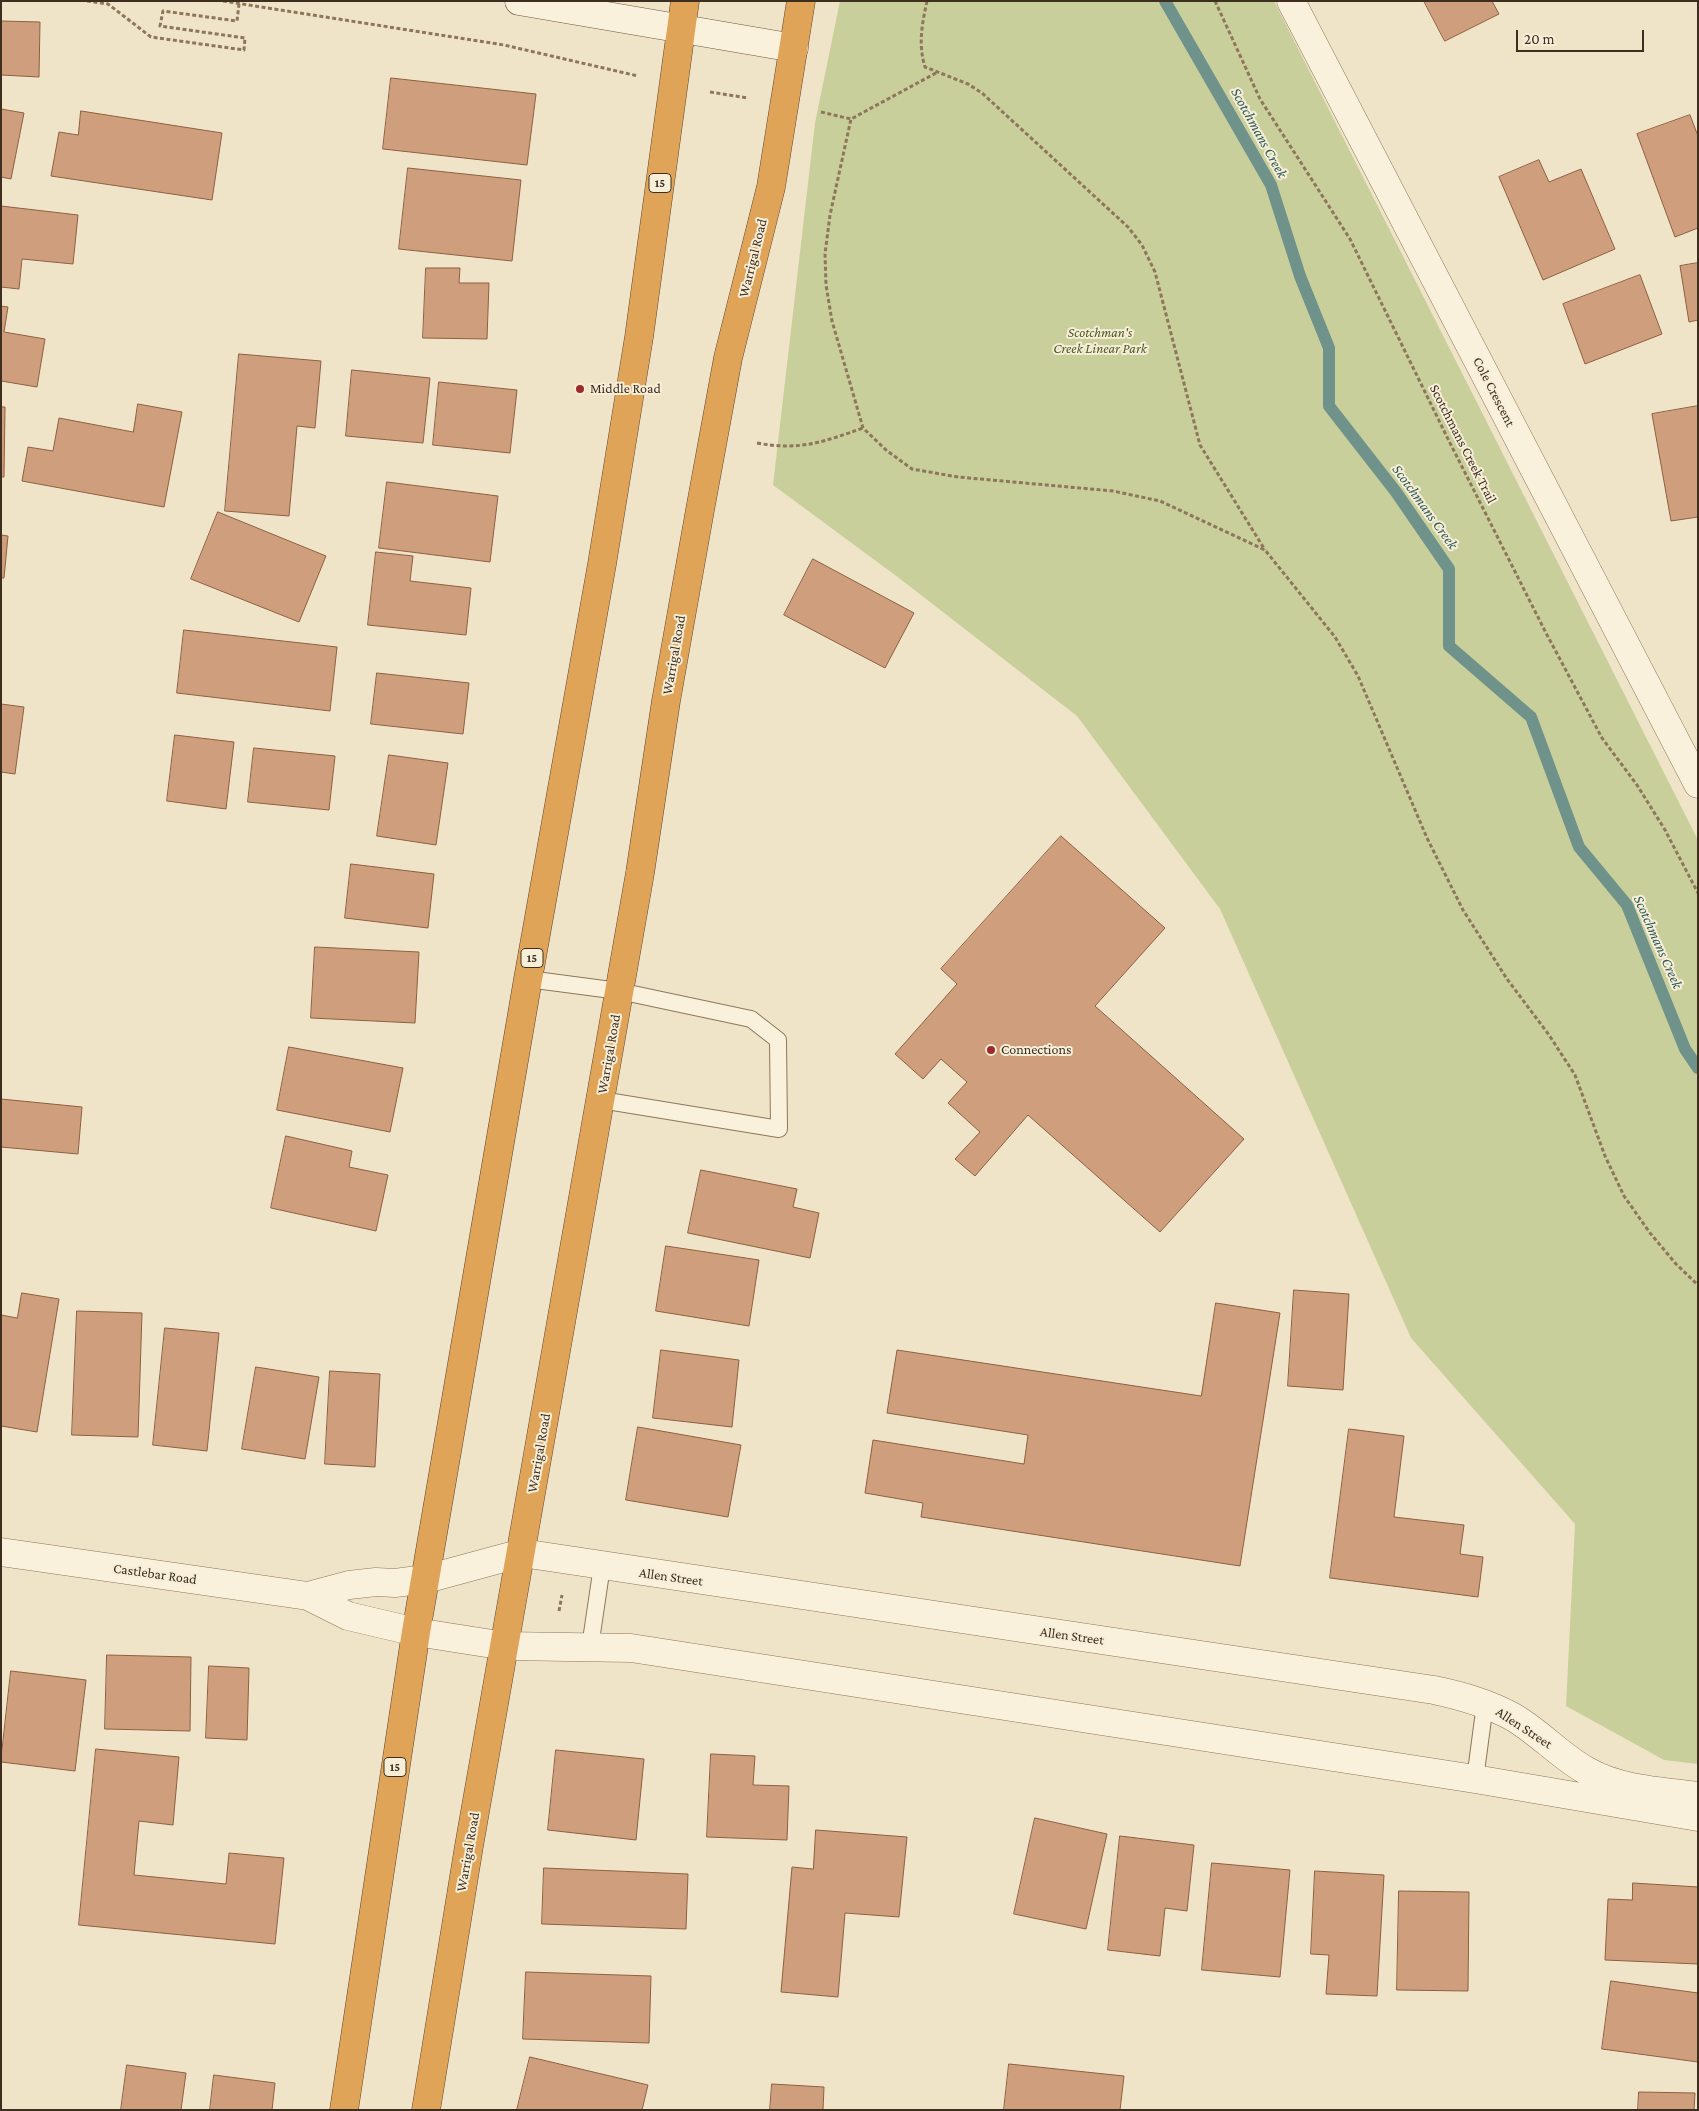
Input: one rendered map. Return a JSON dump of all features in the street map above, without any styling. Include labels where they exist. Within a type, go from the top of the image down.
[{"type":"highway","name":"15","points":[[344,2110],[416,1632],[528,979],[600,574],[639,337],[685,1]]},
{"type":"highway","name":"Warrigal Road","points":[[426,2110],[459,1904],[640,873],[666,701],[728,358],[771,187],[801,1]]},
{"type":"street","points":[[519,1],[794,48]]},
{"type":"street","name":"Cole Crescent","points":[[1291,1],[1698,784]]},
{"type":"street","name":"Castlebar Road","points":[[1,1552],[308,1596],[348,1616],[416,1632]]},
{"type":"street","name":"Allen Street","points":[[426,1579],[522,1553],[1434,1690],[1485,1704],[1514,1718],[1586,1771],[1602,1779],[1632,1787],[1698,1796]]},
{"type":"street","name":"Castlebar Road","points":[[308,1596],[349,1585],[376,1582],[395,1583],[426,1579]]},
{"type":"street","points":[[416,1632],[505,1646],[631,1648],[1475,1779],[1698,1817]]},
{"type":"lane","points":[[528,979],[619,991],[751,1019],[778,1040],[779,1129],[601,1100]]},
{"type":"lane","points":[[590,1647],[602,1566]]},
{"type":"lane","points":[[1475,1779],[1485,1704]]},
{"type":"path","points":[[87,1],[108,4],[151,37],[244,50],[245,38],[160,26],[163,11],[237,21],[240,4]]},
{"type":"path","points":[[223,1],[504,45],[628,74]]},
{"type":"path","points":[[927,1],[920,52],[925,67],[936,73],[968,84],[982,93],[1128,227],[1142,245],[1155,272],[1200,446],[1265,550],[1335,637],[1358,676],[1427,838],[1463,910],[1507,979],[1549,1035],[1575,1075],[1605,1156],[1624,1196],[1655,1239],[1698,1285]]},
{"type":"path","name":"Scotchmans Creek Trail","points":[[1215,1],[1260,99],[1350,239],[1449,441],[1546,633],[1602,738],[1637,785],[1665,830],[1698,893]]},
{"type":"path","points":[[814,110],[850,119],[936,73]]},
{"type":"path","points":[[711,92],[735,96]]},
{"type":"path","points":[[850,119],[830,215],[825,254],[826,286],[832,321],[863,428],[886,450],[912,469],[958,477],[1113,492],[1160,501],[1265,550]]},
{"type":"path","points":[[757,443],[794,448],[815,444],[863,428]]},
{"type":"green space","name":"Scotchman's Creek Linear Park","points":[[840,1],[1274,1],[1698,840],[1698,1764],[1664,1760],[1566,1706],[1575,1524],[1411,1338],[1220,909],[1077,716],[899,578],[773,485],[815,123]]},
{"type":"building","points":[[1424,1],[1492,1],[1499,14],[1445,41]]},
{"type":"building","points":[[1,21],[40,22],[39,77],[1,75]]},
{"type":"building","points":[[391,78],[536,94],[527,165],[383,149]]},
{"type":"building","points":[[1,109],[24,113],[11,179],[1,177]]},
{"type":"building","points":[[81,111],[222,133],[212,200],[51,176],[59,132],[78,135]]},
{"type":"building","points":[[1690,115],[1698,136],[1698,228],[1675,237],[1637,134]]},
{"type":"building","points":[[1539,160],[1549,182],[1581,169],[1615,249],[1543,280],[1499,177]]},
{"type":"building","points":[[408,168],[521,180],[512,261],[399,249]]},
{"type":"building","points":[[1,206],[78,215],[73,264],[22,259],[19,289],[1,287]]},
{"type":"building","points":[[1698,263],[1698,320],[1689,322],[1680,266]]},
{"type":"building","points":[[426,268],[460,268],[459,283],[489,283],[487,339],[423,338]]},
{"type":"building","points":[[1640,275],[1662,334],[1585,364],[1563,304]]},
{"type":"building","points":[[1,306],[8,307],[4,332],[45,339],[37,387],[1,381]]},
{"type":"building","points":[[239,354],[321,361],[315,428],[297,426],[289,516],[225,511]]},
{"type":"building","points":[[352,370],[430,378],[423,443],[346,436]]},
{"type":"building","points":[[439,382],[517,390],[510,453],[433,445]]},
{"type":"building","points":[[138,404],[182,412],[164,507],[22,481],[28,447],[53,451],[59,418],[133,432]]},
{"type":"building","points":[[1698,406],[1698,517],[1671,521],[1652,414]]},
{"type":"building","points":[[1,407],[5,407],[4,477],[1,477]]},
{"type":"building","points":[[387,482],[498,496],[490,562],[379,548]]},
{"type":"building","points":[[218,512],[326,556],[299,622],[191,579]]},
{"type":"building","points":[[1,535],[8,536],[4,578],[1,578]]},
{"type":"building","points":[[376,552],[413,556],[410,581],[471,588],[466,635],[368,625]]},
{"type":"building","points":[[813,559],[914,613],[885,668],[784,615]]},
{"type":"building","points":[[184,630],[337,647],[330,711],[177,693]]},
{"type":"building","points":[[377,673],[469,683],[463,734],[371,724]]},
{"type":"building","points":[[1,704],[24,707],[15,774],[1,772]]},
{"type":"building","points":[[175,735],[234,742],[226,809],[167,801]]},
{"type":"building","points":[[254,748],[335,756],[329,810],[248,802]]},
{"type":"building","points":[[389,755],[448,763],[436,845],[377,836]]},
{"type":"building","points":[[1061,836],[1165,928],[1095,1006],[1244,1139],[1160,1232],[1028,1115],[975,1176],[955,1159],[980,1132],[948,1103],[967,1082],[941,1059],[923,1079],[895,1054],[957,984],[941,969]]},
{"type":"building","points":[[351,864],[434,874],[428,928],[345,918]]},
{"type":"building","points":[[315,947],[419,952],[415,1023],[311,1018]]},
{"type":"building","points":[[289,1047],[403,1068],[390,1132],[277,1110]]},
{"type":"building","points":[[1,1099],[82,1107],[78,1154],[1,1147]]},
{"type":"building","points":[[286,1136],[352,1151],[349,1167],[388,1175],[376,1231],[271,1208]]},
{"type":"building","points":[[701,1170],[797,1189],[793,1207],[819,1213],[810,1258],[688,1233]]},
{"type":"building","points":[[666,1246],[759,1260],[749,1326],[656,1311]]},
{"type":"building","points":[[1294,1290],[1349,1294],[1343,1390],[1288,1386]]},
{"type":"building","points":[[22,1293],[59,1299],[37,1432],[1,1426],[1,1315],[17,1318]]},
{"type":"building","points":[[1216,1303],[1280,1313],[1240,1566],[921,1517],[923,1503],[865,1493],[873,1440],[1024,1464],[1028,1435],[887,1413],[897,1350],[1201,1396]]},
{"type":"building","points":[[77,1311],[142,1313],[138,1437],[72,1435]]},
{"type":"building","points":[[165,1328],[219,1333],[207,1451],[153,1445]]},
{"type":"building","points":[[661,1350],[739,1360],[732,1427],[653,1418]]},
{"type":"building","points":[[256,1367],[319,1377],[305,1459],[242,1449]]},
{"type":"building","points":[[330,1371],[380,1374],[375,1467],[325,1464]]},
{"type":"building","points":[[638,1427],[741,1445],[728,1517],[626,1500]]},
{"type":"building","points":[[1349,1429],[1404,1436],[1394,1517],[1464,1525],[1460,1554],[1483,1557],[1478,1597],[1330,1578]]},
{"type":"building","points":[[107,1655],[191,1657],[190,1731],[105,1729]]},
{"type":"building","points":[[209,1666],[249,1668],[247,1740],[206,1738]]},
{"type":"building","points":[[11,1671],[86,1680],[75,1771],[1,1762]]},
{"type":"building","points":[[96,1749],[179,1757],[173,1825],[139,1821],[134,1875],[226,1884],[229,1853],[284,1858],[275,1944],[79,1925]]},
{"type":"building","points":[[556,1750],[644,1759],[636,1840],[548,1830]]},
{"type":"building","points":[[711,1754],[755,1756],[753,1785],[789,1786],[787,1840],[707,1837]]},
{"type":"building","points":[[1035,1818],[1107,1834],[1086,1929],[1014,1914]]},
{"type":"building","points":[[816,1830],[907,1837],[899,1917],[845,1913],[838,1997],[781,1992],[792,1867],[813,1869]]},
{"type":"building","points":[[1120,1836],[1194,1845],[1187,1911],[1165,1908],[1160,1956],[1108,1950]]},
{"type":"building","points":[[1212,1863],[1290,1870],[1280,1977],[1202,1970]]},
{"type":"building","points":[[544,1868],[688,1874],[686,1929],[542,1924]]},
{"type":"building","points":[[1315,1871],[1384,1875],[1377,1996],[1326,1994],[1329,1955],[1311,1954]]},
{"type":"building","points":[[1633,1883],[1698,1887],[1698,1964],[1605,1960],[1608,1899],[1632,1900]]},
{"type":"building","points":[[1399,1891],[1469,1892],[1468,1991],[1397,1990]]},
{"type":"building","points":[[526,1972],[651,1976],[649,2043],[523,2039]]},
{"type":"building","points":[[1611,1981],[1698,1993],[1698,2062],[1602,2049]]},
{"type":"building","points":[[530,2057],[648,2085],[642,2110],[517,2110]]},
{"type":"building","points":[[1009,2064],[1124,2076],[1120,2110],[1004,2110]]},
{"type":"building","points":[[127,2065],[186,2073],[181,2110],[121,2110]]},
{"type":"building","points":[[214,2075],[275,2083],[272,2110],[210,2110]]},
{"type":"building","points":[[772,2084],[824,2087],[823,2110],[770,2110]]},
{"type":"building","points":[[1639,2092],[1695,2093],[1694,2110],[1638,2110]]},
{"type":"waterway","name":"Scotchmans Creek","points":[[1165,1],[1271,185],[1300,276],[1329,348],[1329,406],[1396,492],[1449,569],[1449,646],[1531,717],[1579,847],[1627,905],[1685,1049],[1698,1068]]},
{"type":"place","name":"Middle Road","points":[[580,389]]},
{"type":"place","name":"Connections","points":[[991,1050]]}]
